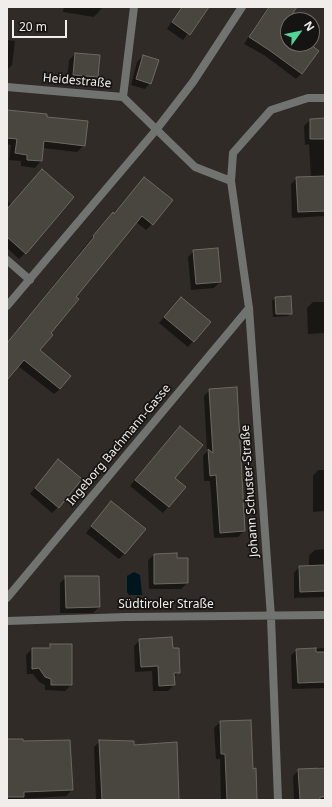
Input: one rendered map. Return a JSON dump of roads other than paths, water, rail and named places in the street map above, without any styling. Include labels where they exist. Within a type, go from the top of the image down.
[{"type":"street","points":[[123,97],[134,7]]},
{"type":"street","points":[[7,306],[156,130],[193,82],[242,7]]},
{"type":"street","name":"Heidestraße","points":[[7,87],[123,97],[195,167],[231,181]]},
{"type":"street","name":"Johann Schuster-Straße","points":[[278,800],[271,617],[249,308],[231,181],[233,153],[271,110],[308,98],[325,98]]},
{"type":"street","points":[[7,260],[30,280]]},
{"type":"street","name":"Ingeborg Bachmann-Gasse","points":[[7,598],[249,308]]},
{"type":"street","name":"Südtiroler Straße","points":[[7,621],[126,617],[271,617],[325,615]]},
{"type":"water","points":[[134,572],[140,575],[142,595],[129,595],[127,592],[127,576]]}]
